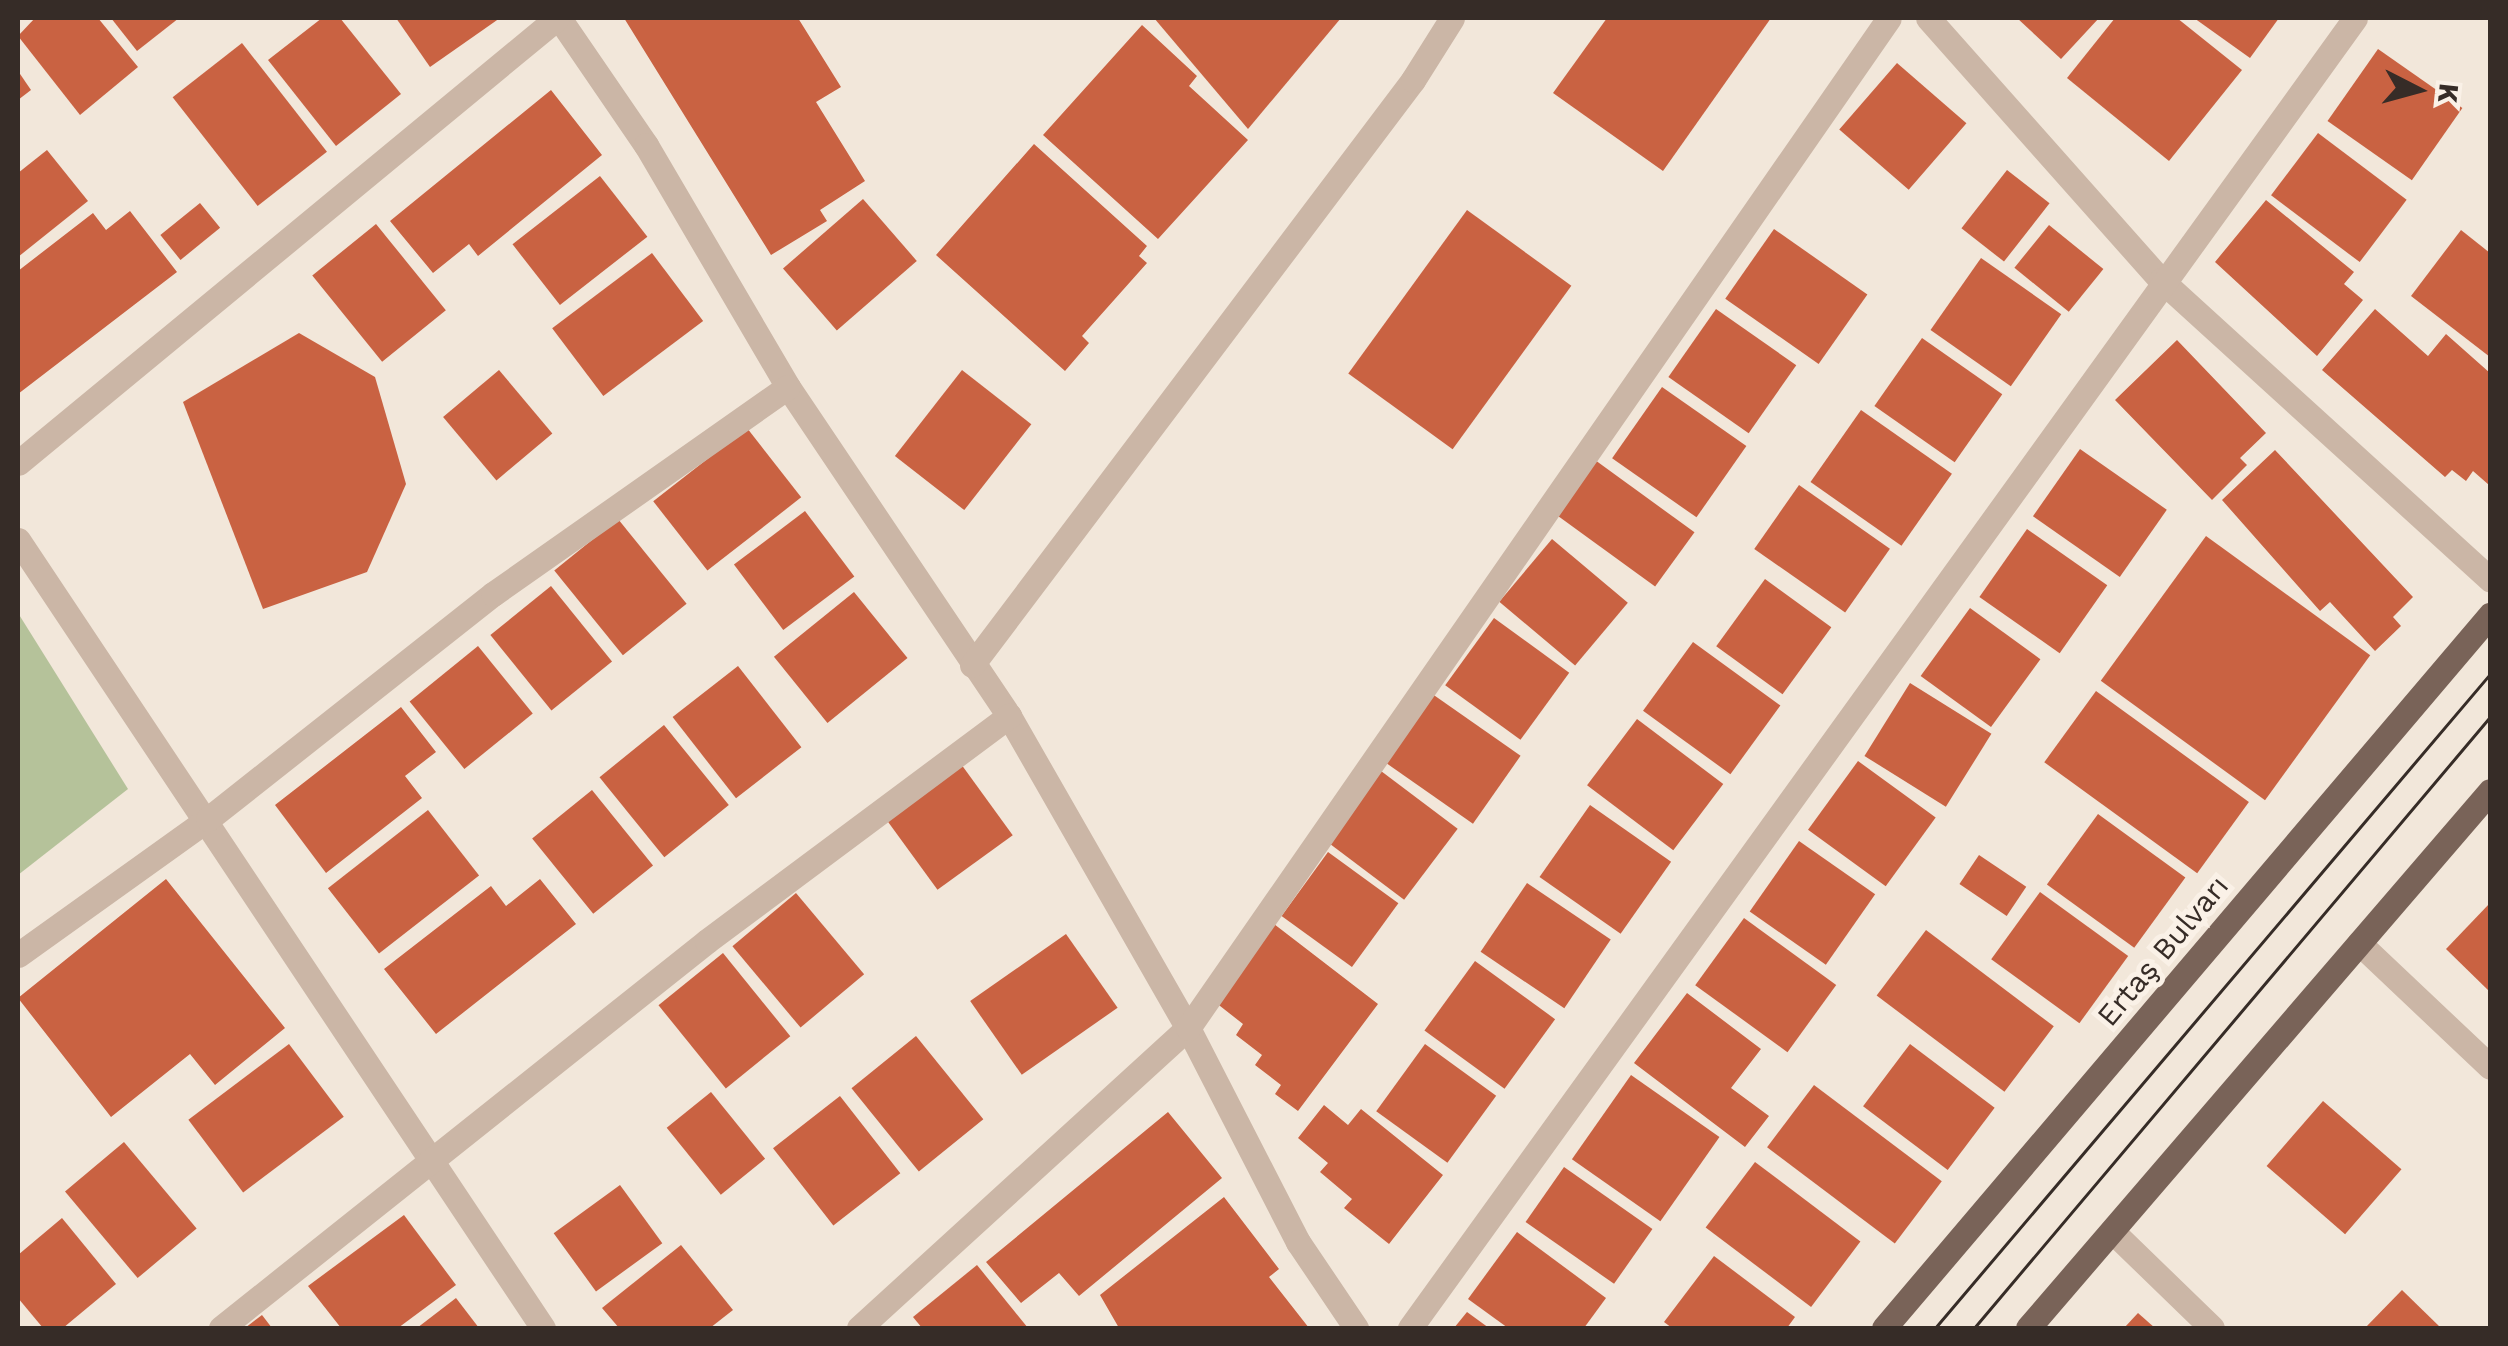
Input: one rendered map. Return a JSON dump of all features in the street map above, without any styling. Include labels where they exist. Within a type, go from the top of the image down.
[{"type":"main road","name":"Ertaş Bulvarı","points":[[1884,1328],[2490,615]]},
{"type":"main road","points":[[2028,1328],[2490,791]]},
{"type":"street","points":[[18,463],[558,18],[646,145],[788,386],[1009,716],[1188,1028],[1298,1242],[1356,1328]]},
{"type":"street","points":[[972,665],[1414,80],[1452,18]]},
{"type":"street","points":[[859,1328],[1188,1028],[1889,18]]},
{"type":"street","points":[[1928,18],[2160,280],[2490,579]]},
{"type":"street","points":[[1410,1328],[2160,280],[2355,18]]},
{"type":"street","points":[[18,955],[208,819],[492,594],[788,386]]},
{"type":"street","points":[[18,540],[208,819],[543,1328]]},
{"type":"street","points":[[221,1328],[707,940],[1009,716]]},
{"type":"street","points":[[2358,943],[2490,1068]]},
{"type":"street","points":[[2112,1231],[2212,1328]]},
{"type":"green space","points":[[18,613],[128,789],[18,875]]},
{"type":"building","points":[[35,18],[98,18],[138,67],[80,115],[18,36]]},
{"type":"building","points":[[111,18],[179,18],[137,51]]},
{"type":"building","points":[[322,18],[340,18],[401,94],[336,146],[268,60]]},
{"type":"building","points":[[396,18],[500,18],[430,67]]},
{"type":"building","points":[[624,18],[798,18],[841,87],[816,102],[865,181],[820,210],[827,221],[771,255]]},
{"type":"building","points":[[1154,18],[1341,18],[1248,129]]},
{"type":"building","points":[[1607,18],[1771,18],[1663,171],[1553,93]]},
{"type":"building","points":[[2017,18],[2099,18],[2061,59]]},
{"type":"building","points":[[2115,18],[2177,18],[2242,70],[2169,161],[2067,78]]},
{"type":"building","points":[[2194,18],[2279,18],[2250,58]]},
{"type":"building","points":[[1142,25],[1197,76],[1189,86],[1248,140],[1158,239],[1043,135]]},
{"type":"building","points":[[242,43],[327,152],[258,206],[173,97]]},
{"type":"building","points":[[2378,49],[2462,108],[2412,180],[2328,121]]},
{"type":"building","points":[[1897,63],[1966,123],[1909,190],[1839,129]]},
{"type":"building","points":[[18,71],[31,90],[18,100]]},
{"type":"building","points":[[551,90],[602,155],[478,256],[469,244],[433,273],[390,221]]},
{"type":"building","points":[[2318,133],[2407,200],[2360,262],[2271,195]]},
{"type":"building","points":[[1034,144],[1147,246],[1139,256],[1147,263],[1082,336],[1089,343],[1065,371],[936,255]]},
{"type":"building","points":[[47,150],[88,201],[18,257],[18,173]]},
{"type":"building","points":[[2007,170],[2050,203],[2004,262],[1961,228]]},
{"type":"building","points":[[600,176],[647,237],[560,305],[513,244]]},
{"type":"building","points":[[863,199],[917,261],[837,330],[783,269]]},
{"type":"building","points":[[2266,200],[2354,272],[2344,284],[2363,300],[2317,356],[2215,262]]},
{"type":"building","points":[[200,203],[220,228],[181,260],[160,235]]},
{"type":"building","points":[[1467,210],[1571,286],[1453,449],[1348,373]]},
{"type":"building","points":[[130,211],[177,272],[18,394],[18,271],[93,213],[106,230]]},
{"type":"building","points":[[376,224],[446,310],[382,362],[312,276]]},
{"type":"building","points":[[2049,225],[2103,269],[2069,312],[2014,268]]},
{"type":"building","points":[[1774,229],[1867,294],[1819,364],[1725,299]]},
{"type":"building","points":[[2461,230],[2490,253],[2490,357],[2411,296]]},
{"type":"building","points":[[652,253],[703,321],[603,396],[552,328]]},
{"type":"building","points":[[1981,258],[2061,314],[2011,386],[1931,330]]},
{"type":"building","points":[[1716,309],[1796,365],[1749,433],[1668,377]]},
{"type":"building","points":[[2375,309],[2428,356],[2446,334],[2490,373],[2489,485],[2473,471],[2466,481],[2452,470],[2445,477],[2322,370]]},
{"type":"building","points":[[299,333],[375,377],[406,484],[367,572],[263,609],[183,402]]},
{"type":"building","points":[[1922,338],[2002,394],[1955,462],[1874,406]]},
{"type":"building","points":[[2177,340],[2266,433],[2240,458],[2247,465],[2212,500],[2115,400]]},
{"type":"building","points":[[499,370],[552,434],[496,481],[443,417]]},
{"type":"building","points":[[962,370],[1031,424],[964,510],[895,456]]},
{"type":"building","points":[[1662,387],[1746,446],[1696,517],[1612,458]]},
{"type":"building","points":[[1861,410],[1952,474],[1901,546],[1811,482]]},
{"type":"building","points":[[747,428],[801,497],[707,571],[653,501]]},
{"type":"building","points":[[2080,449],[2167,510],[2120,577],[2033,516]]},
{"type":"building","points":[[2275,450],[2413,597],[2393,617],[2401,626],[2375,651],[2330,602],[2320,611],[2222,500]]},
{"type":"building","points":[[1595,460],[1695,532],[1655,587],[1556,514]]},
{"type":"building","points":[[1799,485],[1890,549],[1845,613],[1754,549]]},
{"type":"building","points":[[805,511],[854,576],[783,630],[734,565]]},
{"type":"building","points":[[618,519],[687,604],[623,655],[554,571]]},
{"type":"building","points":[[2027,529],[2107,585],[2060,653],[1979,597]]},
{"type":"building","points":[[2206,536],[2370,655],[2265,800],[2101,681]]},
{"type":"building","points":[[1552,539],[1628,603],[1575,665],[1499,602]]},
{"type":"building","points":[[1765,579],[1831,627],[1783,694],[1716,646]]},
{"type":"building","points":[[551,586],[612,661],[551,710],[490,635]]},
{"type":"building","points":[[854,592],[907,658],[827,723],[774,657]]},
{"type":"building","points":[[1970,608],[2040,659],[1991,727],[1921,676]]},
{"type":"building","points":[[1494,618],[1569,673],[1520,740],[1445,685]]},
{"type":"building","points":[[1693,642],[1780,705],[1730,774],[1643,711]]},
{"type":"building","points":[[478,646],[533,714],[464,769],[410,701]]},
{"type":"building","points":[[738,666],[801,747],[736,798],[673,717]]},
{"type":"building","points":[[1910,683],[1991,734],[1946,807],[1864,756]]},
{"type":"building","points":[[1428,691],[1521,756],[1473,824],[1380,759]]},
{"type":"building","points":[[2096,691],[2249,802],[2197,873],[2044,762]]},
{"type":"building","points":[[401,707],[436,752],[405,776],[422,798],[326,873],[275,805]]},
{"type":"building","points":[[1637,719],[1723,784],[1673,850],[1587,785]]},
{"type":"building","points":[[664,725],[729,805],[664,857],[599,777]]},
{"type":"building","points":[[1858,761],[1936,817],[1886,886],[1808,830]]},
{"type":"building","points":[[961,764],[1013,835],[937,890],[886,819]]},
{"type":"building","points":[[1381,771],[1458,829],[1404,900],[1327,842]]},
{"type":"building","points":[[592,790],[653,865],[593,914],[532,838]]},
{"type":"building","points":[[1590,805],[1671,862],[1621,934],[1540,877]]},
{"type":"building","points":[[428,810],[479,875],[379,954],[328,888]]},
{"type":"building","points":[[2098,814],[2185,877],[2134,948],[2047,884]]},
{"type":"building","points":[[1799,841],[1875,894],[1826,965],[1750,911]]},
{"type":"building","points":[[1328,852],[1398,903],[1352,967],[1282,916]]},
{"type":"building","points":[[1979,855],[2026,887],[2007,916],[1959,884]]},
{"type":"building","points":[[166,879],[285,1028],[215,1085],[190,1054],[111,1117],[18,998]]},
{"type":"building","points":[[540,879],[576,924],[436,1034],[384,969],[491,886],[506,906]]},
{"type":"building","points":[[1527,883],[1611,939],[1564,1008],[1481,952]]},
{"type":"building","points":[[2040,892],[2128,956],[2079,1023],[1991,959]]},
{"type":"building","points":[[796,893],[864,974],[801,1028],[732,946]]},
{"type":"building","points":[[2490,903],[2490,992],[2446,949]]},
{"type":"building","points":[[1744,918],[1836,985],[1787,1052],[1695,985]]},
{"type":"building","points":[[1274,924],[1378,1004],[1298,1111],[1275,1094],[1281,1085],[1255,1065],[1262,1055],[1236,1035],[1243,1024],[1215,1002]]},
{"type":"building","points":[[1926,930],[2054,1026],[2004,1092],[1877,995]]},
{"type":"building","points":[[1066,934],[1118,1008],[1022,1075],[970,1001]]},
{"type":"building","points":[[723,953],[790,1036],[726,1088],[658,1005]]},
{"type":"building","points":[[1475,961],[1555,1019],[1505,1089],[1424,1031]]},
{"type":"building","points":[[1687,993],[1761,1049],[1731,1088],[1769,1116],[1745,1147],[1634,1063]]},
{"type":"building","points":[[916,1036],[983,1119],[919,1171],[851,1088]]},
{"type":"building","points":[[289,1044],[344,1117],[243,1193],[188,1120]]},
{"type":"building","points":[[1425,1044],[1496,1096],[1447,1163],[1376,1111]]},
{"type":"building","points":[[1910,1044],[1995,1108],[1948,1170],[1863,1106]]},
{"type":"building","points":[[1631,1075],[1719,1137],[1660,1221],[1572,1159]]},
{"type":"building","points":[[1814,1085],[1942,1181],[1895,1244],[1767,1147]]},
{"type":"building","points":[[711,1092],[765,1159],[721,1195],[667,1128]]},
{"type":"building","points":[[840,1096],[900,1173],[833,1226],[773,1148]]},
{"type":"building","points":[[2323,1101],[2401,1169],[2345,1234],[2267,1166]]},
{"type":"building","points":[[1324,1105],[1348,1125],[1361,1109],[1443,1175],[1389,1244],[1344,1208],[1352,1199],[1320,1172],[1328,1163],[1298,1138]]},
{"type":"building","points":[[1168,1112],[1222,1178],[1079,1296],[1059,1273],[1021,1303],[986,1262]]},
{"type":"building","points":[[124,1142],[197,1229],[138,1278],[65,1191]]},
{"type":"building","points":[[1755,1162],[1860,1241],[1811,1307],[1706,1227]]},
{"type":"building","points":[[1564,1167],[1652,1229],[1614,1284],[1526,1222]]},
{"type":"building","points":[[620,1185],[662,1243],[596,1291],[554,1233]]},
{"type":"building","points":[[1224,1197],[1279,1269],[1269,1277],[1309,1328],[1119,1328],[1100,1295]]},
{"type":"building","points":[[404,1215],[456,1285],[398,1328],[341,1328],[308,1286]]},
{"type":"building","points":[[62,1218],[116,1284],[63,1328],[43,1328],[18,1298],[18,1255]]},
{"type":"building","points":[[1517,1232],[1606,1298],[1584,1328],[1508,1328],[1468,1299]]},
{"type":"building","points":[[681,1245],[733,1310],[710,1328],[619,1328],[602,1308]]},
{"type":"building","points":[[1714,1256],[1795,1317],[1787,1328],[1672,1328],[1664,1322]]},
{"type":"building","points":[[977,1265],[1028,1328],[922,1328],[913,1317]]},
{"type":"building","points":[[2402,1290],[2441,1328],[2365,1328]]},
{"type":"building","points":[[456,1298],[479,1328],[417,1328]]},
{"type":"building","points":[[1467,1312],[1489,1328],[1454,1328]]},
{"type":"building","points":[[2138,1313],[2155,1328],[2124,1328]]},
{"type":"building","points":[[262,1315],[272,1328],[245,1328]]},
{"type":"tram line","points":[[1935,1328],[2490,674]]},
{"type":"tram line","points":[[1974,1328],[2490,717]]}]
